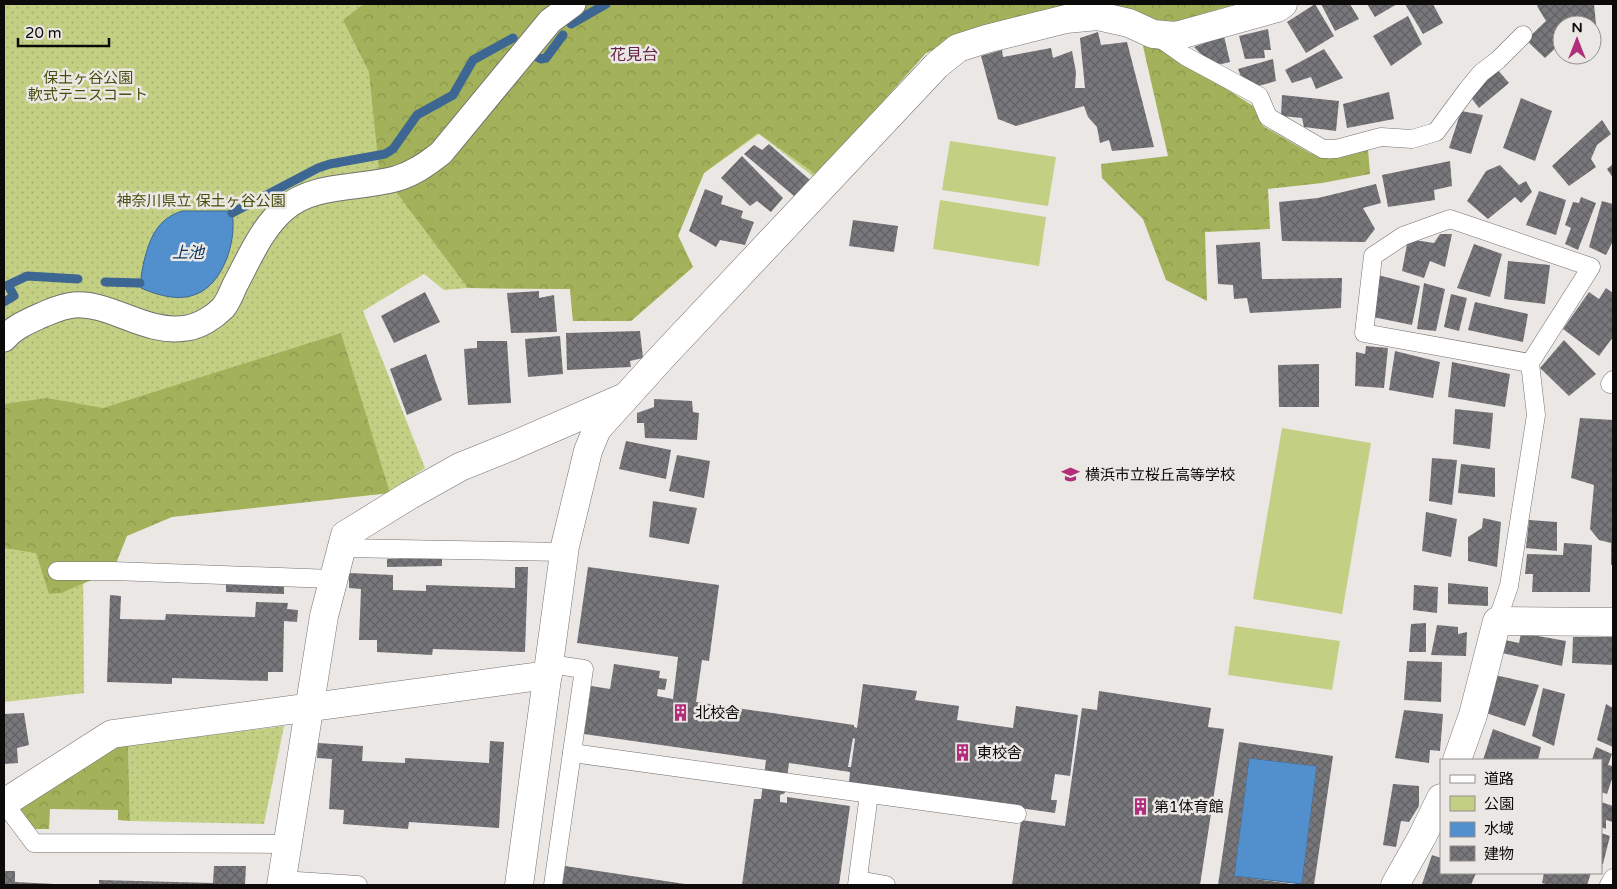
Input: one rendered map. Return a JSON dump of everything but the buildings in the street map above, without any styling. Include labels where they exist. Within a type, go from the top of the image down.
[{"type":"street","points":[[4,339],[19,325],[59,308],[75,305],[92,306],[158,329],[175,330],[201,324],[224,307],[265,230],[284,208],[314,193],[395,179],[412,173],[427,164],[441,153],[550,21],[573,4]]},
{"type":"street","points":[[1250,4],[1280,6]]},
{"type":"street","points":[[519,885],[564,552],[588,451],[597,429],[937,64],[958,48],[1066,19],[1098,16],[1129,23],[1153,34],[1176,36],[1280,6]]},
{"type":"street","points":[[282,883],[324,616],[345,535],[460,467],[626,396]]},
{"type":"street","points":[[1458,759],[1473,714],[1497,621],[1613,622]]},
{"type":"street","points":[[4,803],[112,734],[309,707],[549,669]]},
{"type":"street","points":[[1395,885],[1440,800]]},
{"type":"lane","points":[[1153,34],[1185,56],[1259,96],[1268,117],[1323,149],[1336,149],[1381,137],[1412,139],[1436,132],[1476,79],[1523,35]]},
{"type":"lane","points":[[1497,621],[1509,586],[1536,415],[1530,363],[1591,267],[1450,219],[1403,236],[1373,256],[1364,333],[1530,363]]},
{"type":"lane","points":[[342,548],[564,552]]},
{"type":"lane","points":[[57,571],[113,571],[334,579]]},
{"type":"lane","points":[[549,669],[584,669],[553,885]]},
{"type":"lane","points":[[572,753],[1017,814]]},
{"type":"lane","points":[[870,794],[857,883],[886,885]]},
{"type":"lane","points":[[4,803],[34,843],[288,844]]},
{"type":"lane","points":[[1609,885],[1613,878]]},
{"type":"lane","points":[[282,883],[358,885]]},
{"type":"green space","name":"神奈川県立 保土ヶ谷公園","points":[[4,4],[1252,4],[1169,24],[1086,8],[995,22],[926,53],[815,178],[759,134],[704,173],[678,235],[693,267],[631,321],[573,321],[570,289],[468,288],[444,290],[424,274],[363,311],[425,468],[390,493],[173,514],[83,552],[84,693],[4,702]]},
{"type":"green space","points":[[364,4],[1234,4],[1169,24],[1086,8],[995,22],[926,53],[817,175],[758,133],[704,173],[678,236],[693,267],[631,321],[573,321],[570,289],[468,288],[379,169],[369,72],[343,20]]},
{"type":"green space","points":[[1157,44],[1253,106],[1263,126],[1310,153],[1330,159],[1368,149],[1370,174],[1322,183],[1268,189],[1270,229],[1205,232],[1207,301],[1166,280],[1143,219],[1102,178],[1101,164],[1168,156],[1143,46]]},
{"type":"green space","points":[[950,141],[1056,157],[1048,206],[942,190]]},
{"type":"green space","points":[[940,200],[1046,217],[1039,266],[933,249]]},
{"type":"green space","points":[[341,333],[390,493],[172,517],[127,536],[113,571],[61,593],[49,594],[36,553],[4,548],[4,404],[47,398],[103,408]]},
{"type":"green space","points":[[1282,428],[1371,443],[1342,614],[1253,599]]},
{"type":"green space","points":[[1235,626],[1340,641],[1332,690],[1228,675]]},
{"type":"green space","points":[[284,726],[264,824],[130,821],[128,745]]},
{"type":"green space","points":[[128,745],[130,821],[118,820],[118,810],[50,809],[49,829],[34,829],[17,808],[112,747]]},
{"type":"water","name":"上池","points":[[182,211],[230,211],[233,220],[232,238],[227,258],[222,268],[217,277],[203,291],[187,297],[167,296],[141,288],[144,261],[152,237],[166,219]]},
{"type":"water","points":[[1249,758],[1317,766],[1302,884],[1234,876]]},
{"type":"waterway","points":[[571,24],[606,4]]},
{"type":"waterway","points":[[535,56],[541,59],[546,58],[563,35]]},
{"type":"waterway","points":[[232,213],[318,168],[385,154],[393,149],[417,115],[453,95],[473,60],[513,38]]},
{"type":"waterway","points":[[4,302],[14,296],[8,285],[27,276],[78,279]]},
{"type":"waterway","points":[[105,282],[140,283]]},
{"type":"place","name":"横浜市立桜丘高等学校","points":[[1071,475]]},
{"type":"place","name":"北校舎","points":[[681,713]]},
{"type":"place","name":"東校舎","points":[[963,753]]},
{"type":"place","name":"第1体育館","points":[[1140,807]]},
{"type":"district","name":"花見台","points":[[634,54]]},
{"type":"park label","name":"保土ヶ谷公園 軟式テニスコート","points":[[88,86]]}]
